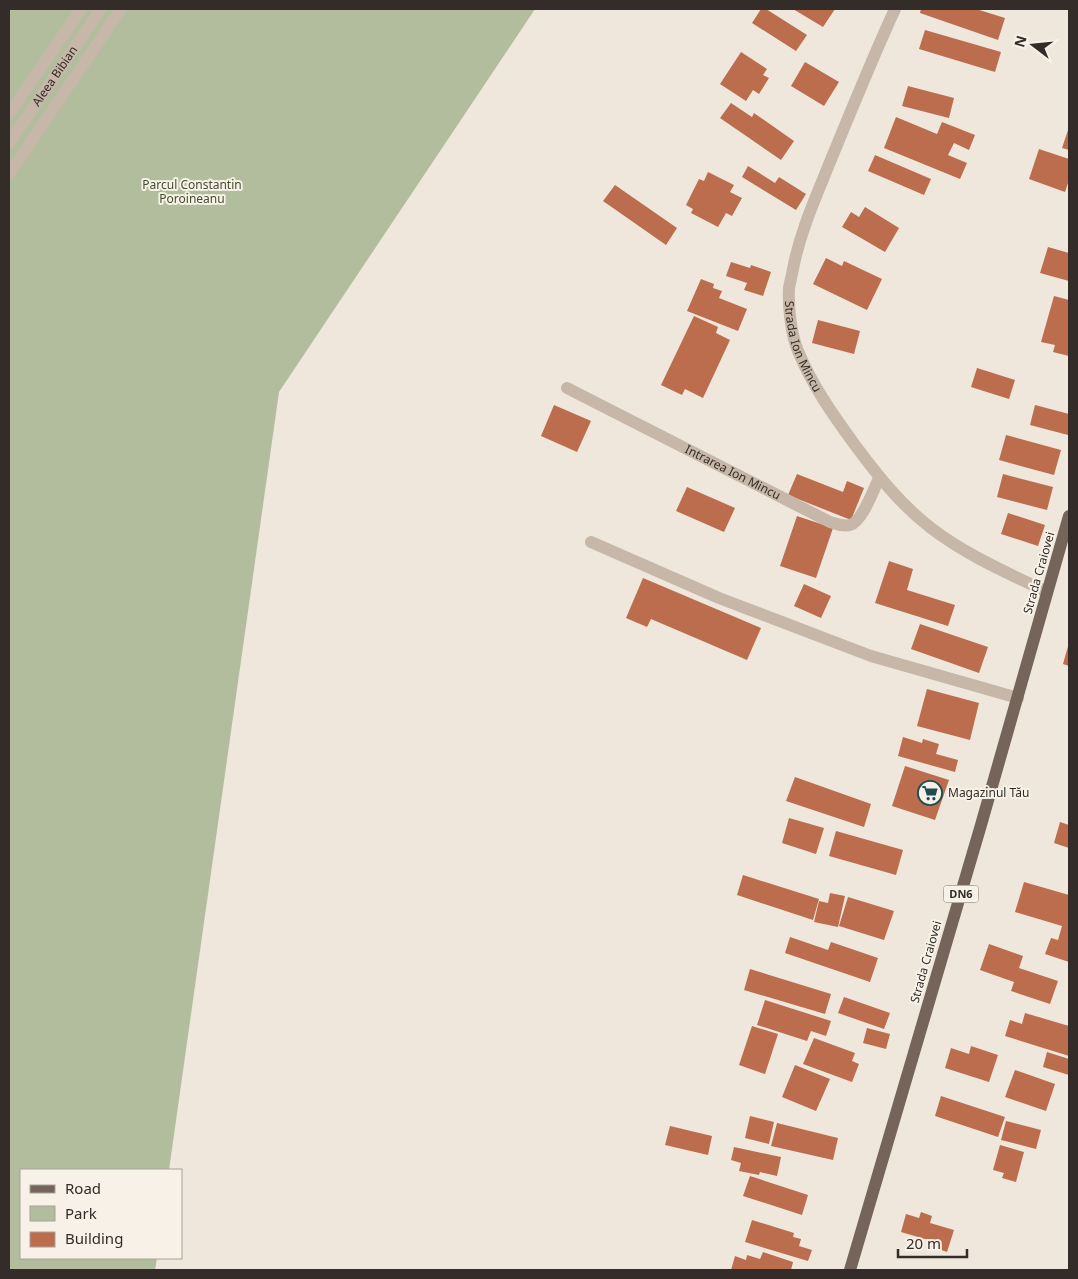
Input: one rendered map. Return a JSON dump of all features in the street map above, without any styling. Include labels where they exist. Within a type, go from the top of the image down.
[{"type":"main road","name":"Strada Craiovei","points":[[850,1270],[1018,698],[1069,516]]},
{"type":"street","points":[[9,114],[81,9]]},
{"type":"street","name":"Aleea Bibian","points":[[9,143],[101,9]]},
{"type":"street","points":[[9,174],[121,9]]},
{"type":"street","name":"Strada Ion Mincu","points":[[895,9],[810,210],[796,256],[790,288],[791,320],[797,349],[811,380],[839,424],[879,478],[905,506],[932,529],[962,548],[996,568],[1047,592]]},
{"type":"street","name":"Intrarea Ion Mincu","points":[[567,388],[830,522],[852,525],[860,518],[879,478]]},
{"type":"street","points":[[590,542],[719,598],[871,656],[1018,698]]},
{"type":"green space","name":"Parcul Constantin Poroineanu","points":[[9,9],[535,9],[279,392],[169,1169],[20,1169],[20,1259],[157,1259],[155,1270],[9,1270]]},
{"type":"building","points":[[761,9],[766,9],[807,35],[796,51],[752,23]]},
{"type":"building","points":[[793,9],[835,9],[823,27]]},
{"type":"building","points":[[921,9],[976,9],[1005,18],[998,40],[920,13]]},
{"type":"building","points":[[925,30],[1001,52],[995,72],[919,49]]},
{"type":"building","points":[[741,52],[767,69],[763,75],[769,78],[759,94],[753,90],[746,101],[720,84]]},
{"type":"building","points":[[805,62],[839,82],[824,106],[791,86]]},
{"type":"building","points":[[908,86],[954,98],[949,118],[902,106]]},
{"type":"building","points":[[731,103],[752,117],[754,113],[794,141],[781,160],[720,118]]},
{"type":"building","points":[[896,117],[937,134],[942,122],[975,135],[969,150],[954,143],[948,155],[967,163],[960,179],[884,148]]},
{"type":"building","points":[[1069,127],[1069,150],[1062,148]]},
{"type":"building","points":[[1039,149],[1069,159],[1069,180],[1065,192],[1029,179]]},
{"type":"building","points":[[875,155],[931,179],[924,195],[868,171]]},
{"type":"building","points":[[748,166],[775,183],[779,177],[806,194],[796,210],[742,177]]},
{"type":"building","points":[[708,172],[734,185],[730,192],[742,198],[732,216],[726,213],[718,227],[691,213],[693,209],[686,205],[699,179],[704,181]]},
{"type":"building","points":[[615,185],[677,228],[666,245],[603,201]]},
{"type":"building","points":[[865,207],[899,228],[885,252],[842,227],[851,212],[859,217]]},
{"type":"building","points":[[1048,247],[1069,253],[1069,281],[1040,273]]},
{"type":"building","points":[[826,258],[842,266],[844,261],[882,279],[867,310],[813,284]]},
{"type":"building","points":[[731,262],[750,268],[751,265],[771,272],[763,296],[744,290],[747,283],[726,276]]},
{"type":"building","points":[[701,279],[714,284],[713,288],[722,291],[719,298],[747,309],[738,331],[687,311]]},
{"type":"building","points":[[1054,296],[1069,300],[1069,356],[1053,352],[1055,345],[1041,342]]},
{"type":"building","points":[[694,316],[718,327],[716,333],[730,340],[703,398],[685,389],[682,395],[661,385]]},
{"type":"building","points":[[818,320],[860,331],[854,354],[812,343]]},
{"type":"building","points":[[977,368],[1015,380],[1009,399],[971,387]]},
{"type":"building","points":[[554,405],[591,421],[577,452],[541,436]]},
{"type":"building","points":[[1035,405],[1069,414],[1068,435],[1030,425]]},
{"type":"building","points":[[1006,435],[1061,450],[1054,475],[999,460]]},
{"type":"building","points":[[797,474],[843,492],[847,481],[864,488],[851,520],[788,495]]},
{"type":"building","points":[[1003,474],[1053,487],[1047,510],[997,497]]},
{"type":"building","points":[[687,487],[735,508],[724,532],[676,511]]},
{"type":"building","points":[[1008,513],[1045,525],[1038,546],[1001,534]]},
{"type":"building","points":[[797,516],[833,528],[816,578],[780,566]]},
{"type":"building","points":[[889,561],[913,569],[907,590],[955,605],[948,626],[875,603]]},
{"type":"building","points":[[643,578],[761,628],[747,660],[651,619],[647,627],[626,618]]},
{"type":"building","points":[[804,584],[831,596],[821,618],[794,606]]},
{"type":"building","points":[[920,624],[988,647],[979,673],[911,649]]},
{"type":"building","points":[[1069,643],[1069,666],[1063,664]]},
{"type":"building","points":[[927,689],[979,703],[970,740],[917,726]]},
{"type":"building","points":[[903,737],[922,743],[923,739],[939,744],[936,754],[958,760],[955,772],[898,756]]},
{"type":"building","points":[[905,766],[949,780],[935,820],[892,806]]},
{"type":"building","points":[[795,777],[871,804],[864,827],[786,801]]},
{"type":"building","points":[[789,818],[824,828],[816,854],[782,843]]},
{"type":"building","points":[[1060,822],[1069,825],[1069,848],[1054,843]]},
{"type":"building","points":[[836,831],[903,850],[896,875],[829,856]]},
{"type":"building","points":[[743,875],[819,899],[813,920],[737,895]]},
{"type":"building","points":[[1024,882],[1069,895],[1069,962],[1045,954],[1051,938],[1058,940],[1062,926],[1015,912]]},
{"type":"building","points":[[830,893],[845,896],[838,927],[814,922],[819,901],[828,903]]},
{"type":"building","points":[[848,897],[894,911],[884,940],[839,926]]},
{"type":"building","points":[[790,937],[828,950],[831,942],[878,958],[870,982],[785,953]]},
{"type":"building","points":[[989,944],[1023,956],[1019,968],[1058,981],[1050,1004],[1011,991],[1014,982],[980,970]]},
{"type":"building","points":[[750,969],[831,994],[825,1014],[744,990]]},
{"type":"building","points":[[844,997],[890,1013],[884,1029],[838,1013]]},
{"type":"building","points":[[765,1000],[831,1021],[826,1036],[811,1031],[807,1041],[757,1025]]},
{"type":"building","points":[[1025,1013],[1069,1026],[1069,1056],[1005,1036],[1010,1020],[1022,1024]]},
{"type":"building","points":[[752,1026],[778,1034],[765,1074],[739,1065]]},
{"type":"building","points":[[867,1028],[890,1034],[886,1049],[863,1043]]},
{"type":"building","points":[[814,1038],[855,1053],[852,1061],[859,1064],[852,1082],[803,1064]]},
{"type":"building","points":[[971,1046],[998,1055],[989,1082],[945,1068],[951,1048],[969,1054]]},
{"type":"building","points":[[1047,1052],[1069,1059],[1069,1075],[1043,1067]]},
{"type":"building","points":[[795,1065],[830,1079],[816,1111],[782,1097]]},
{"type":"building","points":[[1015,1070],[1055,1084],[1046,1111],[1005,1097]]},
{"type":"building","points":[[941,1096],[1005,1117],[998,1137],[935,1116]]},
{"type":"building","points":[[750,1116],[774,1122],[769,1144],[745,1138]]},
{"type":"building","points":[[1006,1121],[1041,1130],[1036,1149],[1001,1140]]},
{"type":"building","points":[[777,1123],[838,1138],[833,1160],[771,1146]]},
{"type":"building","points":[[670,1126],[712,1136],[708,1155],[665,1145]]},
{"type":"building","points":[[1000,1145],[1024,1152],[1016,1182],[1002,1178],[1004,1173],[993,1170]]},
{"type":"building","points":[[734,1147],[781,1157],[777,1176],[760,1172],[759,1175],[739,1171],[741,1163],[731,1160]]},
{"type":"building","points":[[750,1176],[808,1195],[802,1215],[743,1196]]},
{"type":"building","points":[[921,1212],[932,1216],[930,1223],[954,1230],[947,1252],[930,1246],[932,1241],[901,1232],[906,1214],[919,1218]]},
{"type":"building","points":[[752,1220],[794,1233],[793,1237],[801,1239],[799,1246],[812,1250],[808,1261],[745,1242]]},
{"type":"building","points":[[763,1252],[793,1262],[791,1270],[731,1270],[735,1256],[746,1260],[747,1255],[760,1259]]},
{"type":"place","name":"Magazinul Tău","points":[[930,793]]}]
